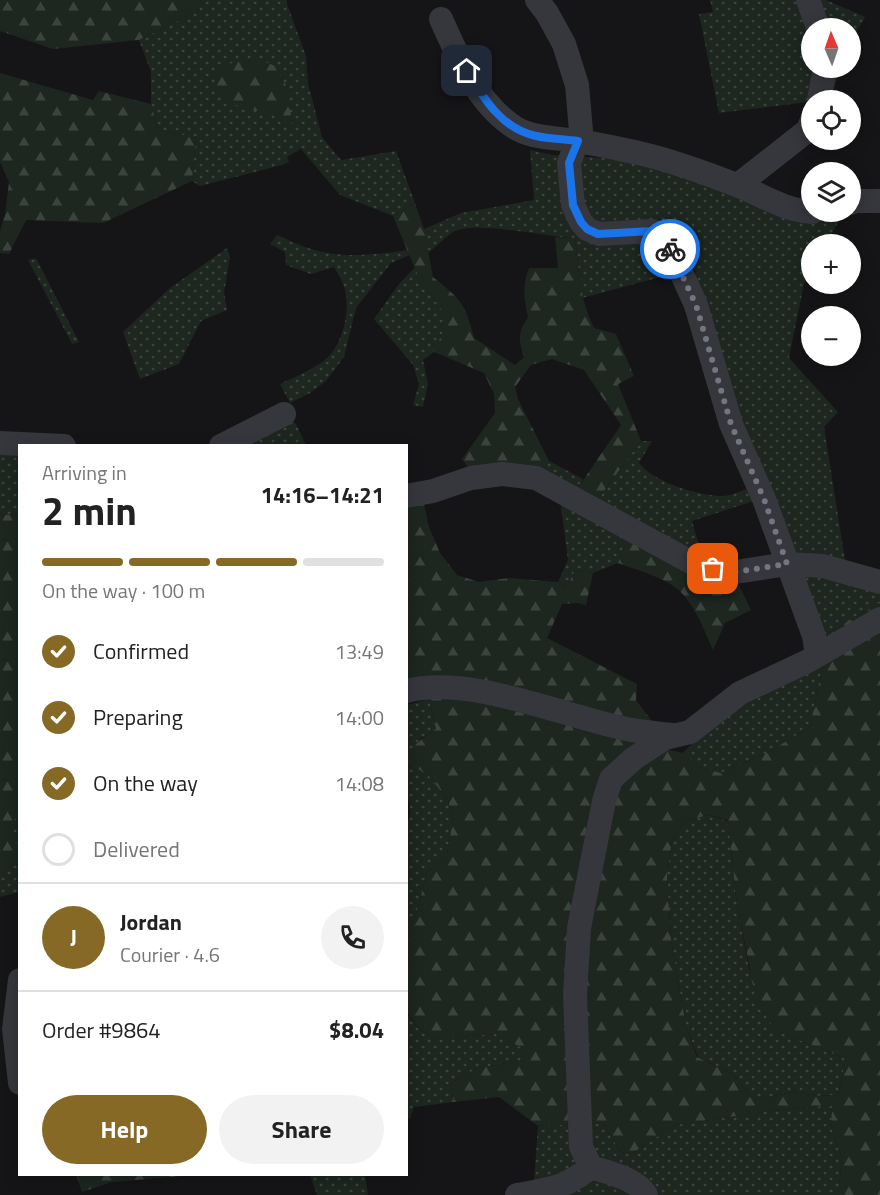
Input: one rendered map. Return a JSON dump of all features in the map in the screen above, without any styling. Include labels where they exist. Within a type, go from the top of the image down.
[{"type":"street","points":[[537,0],[548,13],[564,44],[577,85],[581,131],[569,163],[573,205],[587,229],[598,234],[652,231],[662,235],[672,252],[696,305],[731,424],[764,499],[814,636],[817,655]]},
{"type":"street","points":[[808,0],[814,18]]},
{"type":"street","points":[[441,19],[458,56],[486,102],[498,116],[514,127],[535,136],[578,141],[646,155],[738,185],[801,210]]},
{"type":"street","points":[[738,185],[801,136]]},
{"type":"street","points":[[861,201],[880,201]]},
{"type":"street","points":[[225,444],[284,414]]},
{"type":"street","points":[[0,443],[21,444]]},
{"type":"street","points":[[408,496],[433,491],[471,478],[502,474],[536,478],[698,566],[729,573],[787,564],[823,566],[880,582]]},
{"type":"street","points":[[408,690],[459,688],[558,710],[622,728],[672,735],[690,732],[740,693],[817,655],[880,619]]},
{"type":"street","points":[[646,1195],[644,1191],[627,1180],[591,1167],[581,1147],[575,995],[579,928],[604,801],[611,779],[633,759],[672,735]]},
{"type":"street","points":[[18,996],[14,1029],[18,1065]]},
{"type":"street","points":[[517,1195],[555,1188],[572,1182],[591,1167]]},
{"type":"green space","points":[[0,0],[201,0],[198,11],[139,40],[53,49],[0,31]]},
{"type":"green space","points":[[201,0],[287,0],[306,56],[308,83],[322,137],[341,160],[396,151],[415,203],[393,216],[340,195],[301,149],[287,157],[289,162],[282,165],[200,186],[192,181],[196,138],[158,130],[151,104],[151,72],[139,40],[198,11]]},
{"type":"green space","points":[[710,0],[826,0],[865,17],[861,24],[861,18],[801,18],[801,78],[837,78],[834,90],[801,90],[801,103],[719,113],[699,14],[713,12]]},
{"type":"green space","points":[[256,58],[275,66],[287,87],[292,124],[283,126],[274,113],[236,105],[220,95],[216,87],[216,78],[223,65]]},
{"type":"green space","points":[[0,73],[93,100],[99,91],[151,104],[158,130],[196,138],[192,181],[103,223],[26,220],[9,254],[0,253],[0,231],[5,215],[9,182],[0,162]]},
{"type":"green space","points":[[530,150],[553,155],[605,158],[654,167],[801,214],[801,222],[838,222],[832,234],[801,234],[802,294],[789,358],[838,412],[824,427],[845,560],[792,556],[738,422],[694,268],[582,298],[575,238],[494,228],[463,229],[453,232],[427,254],[424,229],[461,213],[534,200]]},
{"type":"green space","points":[[415,203],[424,229],[433,277],[461,303],[474,338],[515,365],[524,357],[520,336],[528,317],[524,292],[529,268],[558,268],[555,237],[575,238],[580,284],[589,317],[594,328],[616,334],[634,376],[618,384],[641,441],[598,499],[577,489],[621,425],[584,370],[552,359],[531,365],[515,387],[518,399],[549,461],[542,473],[471,471],[462,459],[495,413],[494,394],[484,373],[434,352],[447,322],[439,306],[421,283],[393,216]]},
{"type":"green space","points":[[277,235],[304,247],[333,254],[371,254],[408,250],[410,255],[391,263],[356,308],[344,357],[326,381],[310,393],[290,403],[280,384],[315,367],[332,352],[342,334],[347,303],[343,284],[334,267],[311,274],[286,265],[285,252],[270,244]]},
{"type":"green space","points":[[227,248],[230,257],[224,293],[227,310],[201,321],[179,364],[140,379],[123,332],[170,288]]},
{"type":"green space","points":[[36,258],[79,342],[72,344],[28,260]]},
{"type":"green space","points":[[415,267],[448,322],[434,352],[423,360],[428,384],[423,407],[413,405],[419,384],[413,365],[374,319],[399,284]]},
{"type":"green space","points":[[290,419],[296,424],[306,444],[242,444]]},
{"type":"green space","points":[[641,441],[652,441],[639,463],[665,482],[688,490],[720,496],[752,487],[757,500],[692,521],[704,563],[598,499]]},
{"type":"green space","points":[[0,451],[18,452],[18,514],[0,515]]},
{"type":"green space","points":[[549,461],[583,479],[577,489],[542,473]]},
{"type":"green space","points":[[560,499],[629,535],[618,563],[593,573],[575,570],[568,587],[558,582],[568,560]]},
{"type":"green space","points":[[423,500],[429,527],[440,553],[457,575],[479,582],[509,578],[558,582],[567,587],[575,570],[593,573],[586,605],[562,604],[547,638],[637,684],[636,700],[651,720],[644,744],[683,753],[695,766],[721,773],[765,754],[810,727],[823,664],[824,635],[880,603],[880,1195],[838,1195],[842,1158],[831,1126],[832,1105],[770,1111],[675,1125],[631,1154],[621,1152],[602,1123],[538,1126],[499,1097],[454,1102],[450,1083],[478,1068],[524,1060],[524,1049],[496,1034],[435,1039],[419,1029],[408,1013],[408,928],[415,918],[427,873],[447,854],[453,820],[448,800],[426,772],[409,767],[411,750],[436,729],[429,699],[408,684],[408,502]],"holes":[[[708,815],[728,820],[736,897],[756,1001],[775,1030],[846,1059],[838,1095],[816,1096],[798,1091],[753,1100],[733,1074],[697,1057],[686,1026],[671,940],[667,877],[672,840],[686,821]]]},
{"type":"green space","points":[[18,514],[18,818],[12,820],[18,864],[0,869],[0,515]]},
{"type":"green space","points":[[629,535],[737,581],[751,610],[725,623],[713,650],[690,603],[676,588],[655,576],[618,563]]},
{"type":"green space","points":[[822,574],[880,589],[880,603],[824,635],[800,575]]},
{"type":"green space","points":[[823,664],[810,727],[765,754],[721,773],[695,766],[683,753],[709,726],[741,703]]},
{"type":"green space","points":[[429,699],[436,729],[420,739],[408,757],[408,705]]},
{"type":"green space","points":[[408,765],[426,772],[448,800],[453,820],[447,854],[427,873],[415,918],[408,928],[408,820],[410,812]]},
{"type":"green space","points":[[708,815],[728,821],[736,897],[749,969],[775,1030],[846,1059],[838,1095],[816,1096],[797,1091],[753,1100],[733,1074],[698,1057],[686,1026],[671,940],[667,877],[672,840],[686,821]]},
{"type":"green space","points":[[18,818],[18,858],[11,820]]},
{"type":"green space","points":[[18,864],[18,892],[0,897],[0,869]]},
{"type":"green space","points":[[408,1015],[419,1029],[435,1039],[496,1034],[524,1049],[525,1060],[478,1068],[450,1083],[454,1102],[414,1107],[410,1119],[408,1118]]},
{"type":"green space","points":[[832,1105],[831,1126],[842,1158],[838,1195],[533,1195],[538,1126],[602,1123],[621,1152],[631,1154],[675,1125],[770,1111]]},
{"type":"green space","points":[[77,1176],[184,1176],[112,1182],[82,1192]]},
{"type":"green space","points":[[310,1176],[365,1176],[368,1195],[317,1195]]},
{"type":"way so far","points":[[670,249],[696,305],[731,424],[764,499],[787,564],[729,573],[713,569]]},
{"type":"route","points":[[467,71],[486,102],[498,116],[514,127],[535,136],[578,141],[569,163],[573,205],[587,229],[598,234],[652,231],[662,235],[670,249]]}]
